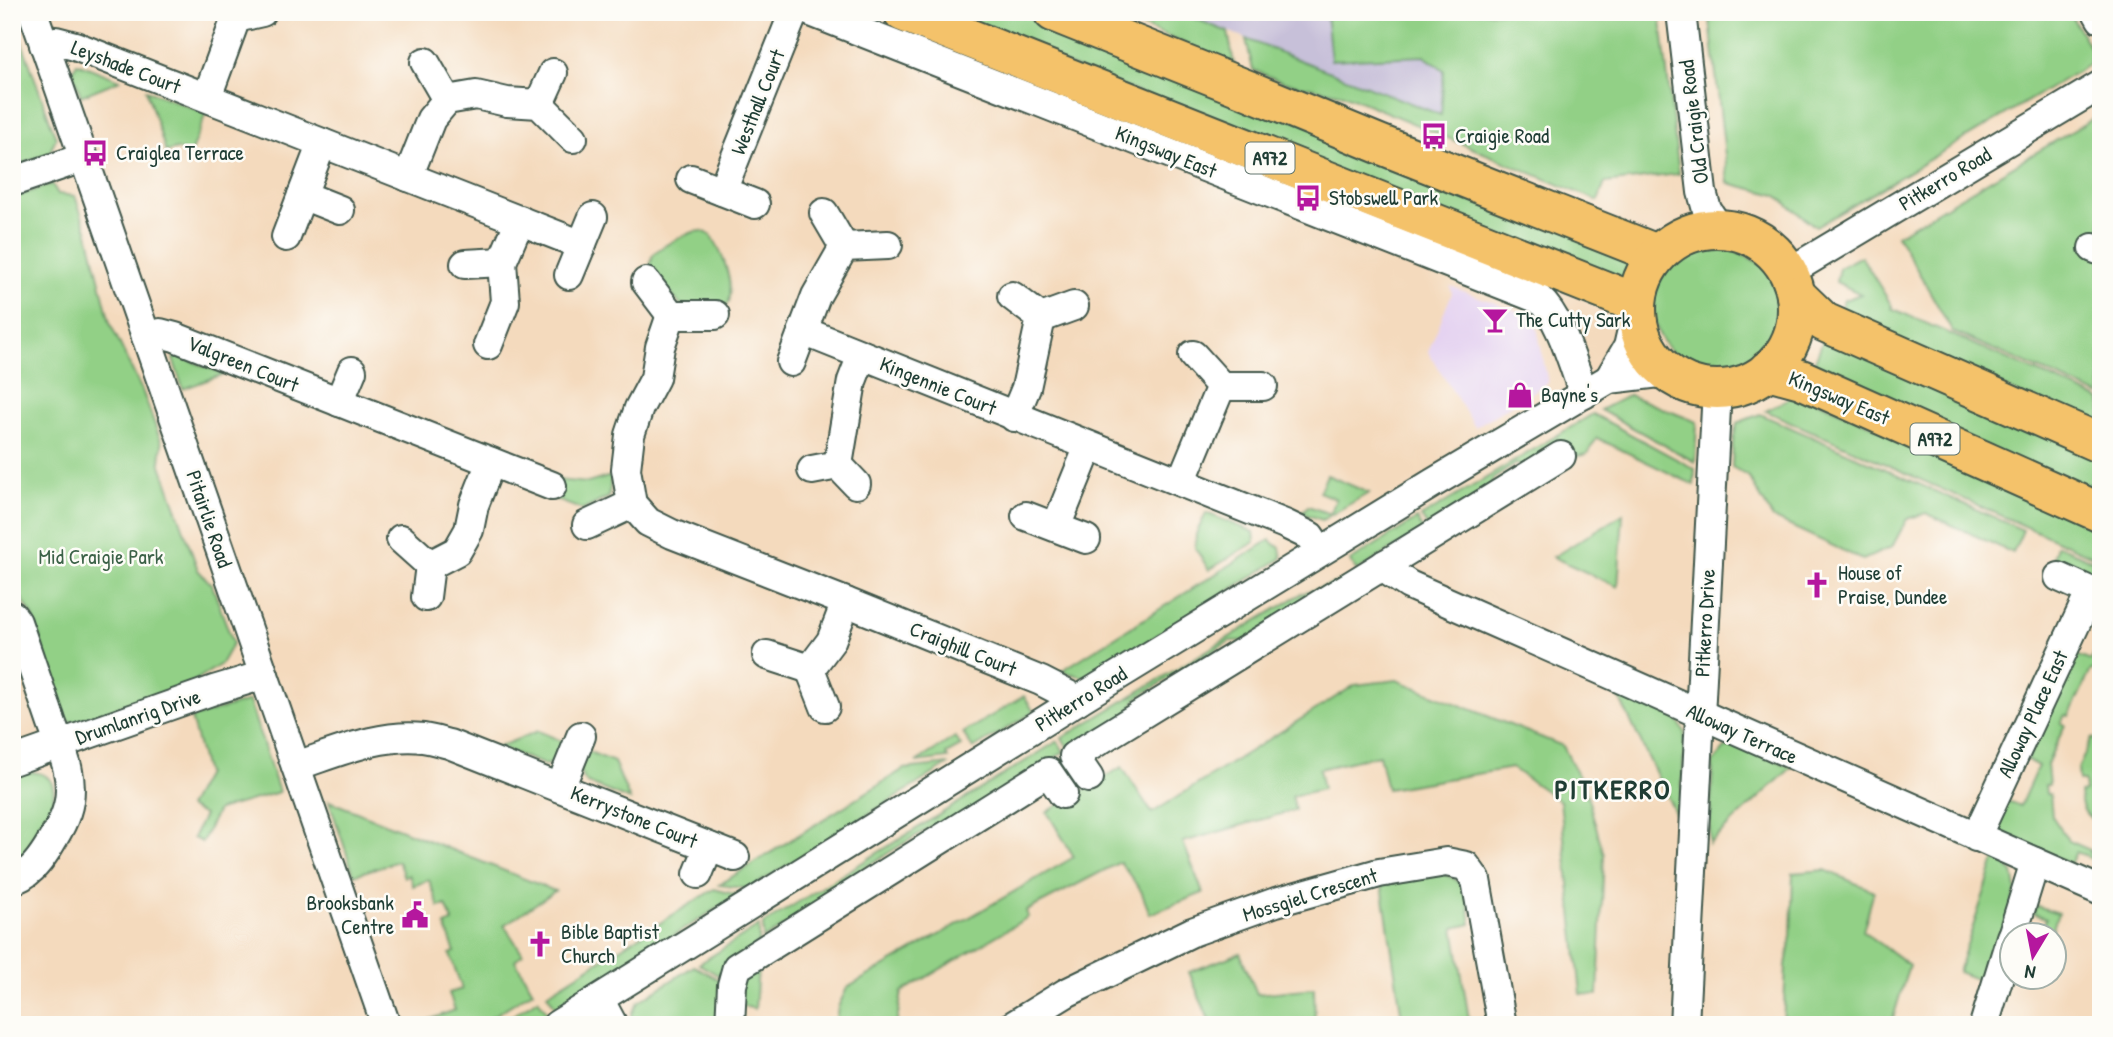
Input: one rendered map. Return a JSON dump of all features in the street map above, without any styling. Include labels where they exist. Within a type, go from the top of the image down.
[{"type":"highway","name":"Kingsway East","points":[[903,12],[1636,307],[1640,332],[1648,351],[1668,372],[1684,381],[1717,389],[1732,387],[1768,370],[1782,355],[1792,336],[1797,316],[1792,283]]},
{"type":"highway","name":"A972","points":[[1053,12],[1657,254]]},
{"type":"highway","points":[[1636,307],[1643,277],[1657,254],[1685,234],[1719,228],[1741,232],[1777,256],[1792,283],[1824,322],[2101,444]]},
{"type":"highway","name":"Kingsway East","points":[[1768,370],[1801,379],[2101,513]]},
{"type":"street","name":"Pitairlie Road","points":[[33,12],[387,1025]]},
{"type":"street","name":"Westhall Court","points":[[722,191],[794,12]]},
{"type":"street","name":"Kingsway East","points":[[811,12],[1539,299],[1549,308],[1556,321],[1584,394]]},
{"type":"street","name":"Old Craigie Road","points":[[1681,12],[1702,191],[1707,210],[1719,228]]},
{"type":"street","points":[[2097,12],[2101,19]]},
{"type":"street","name":"Leyshade Court","points":[[207,97],[242,14]]},
{"type":"street","name":"Leyshade Court","points":[[44,45],[56,41],[75,46],[582,245]]},
{"type":"street","points":[[425,62],[447,100]]},
{"type":"street","points":[[539,104],[553,73]]},
{"type":"street","name":"Pitkerro Road","points":[[1792,283],[2101,85]]},
{"type":"street","points":[[408,177],[431,119],[447,100],[476,95],[507,103],[539,104],[573,138]]},
{"type":"street","points":[[286,237],[322,143]]},
{"type":"street","points":[[12,183],[82,158]]},
{"type":"street","points":[[691,179],[755,204]]},
{"type":"street","points":[[302,195],[340,210]]},
{"type":"street","points":[[824,213],[844,247]]},
{"type":"street","points":[[569,275],[593,217]]},
{"type":"street","points":[[488,345],[505,302],[502,262],[520,220]]},
{"type":"street","points":[[844,247],[888,246]]},
{"type":"street","points":[[791,362],[816,296],[844,247]]},
{"type":"street","points":[[465,264],[502,262]]},
{"type":"street","points":[[646,282],[671,315]]},
{"type":"street","points":[[1012,296],[1041,318],[1074,306]]},
{"type":"street","name":"Pitkerro Road","points":[[1609,379],[1628,347],[1636,307]]},
{"type":"street","points":[[671,315],[715,316]]},
{"type":"street","points":[[587,525],[632,504],[626,469],[629,435],[639,408],[655,378],[660,347],[671,315]]},
{"type":"street","name":"Kingennie Court","points":[[1014,417],[1026,388],[1041,318]]},
{"type":"street","name":"Kingennie Court","points":[[803,331],[1310,536],[1320,551]]},
{"type":"street","name":"Valgreen Court","points":[[146,337],[160,333],[175,337],[552,486]]},
{"type":"street","name":"Kingennie Court","points":[[835,473],[852,381],[862,355]]},
{"type":"street","points":[[1193,355],[1220,386],[1263,386]]},
{"type":"street","points":[[339,402],[352,371]]},
{"type":"street","name":"Pitkerro Road","points":[[557,1025],[1320,551],[1609,379],[1668,372]]},
{"type":"street","points":[[1181,482],[1220,386]]},
{"type":"street","name":"Pitkerro Drive","points":[[1684,1025],[1717,389]]},
{"type":"street","points":[[1056,527],[1089,446]]},
{"type":"street","points":[[1089,778],[1074,756],[1561,456]]},
{"type":"street","points":[[430,565],[457,551],[469,530],[474,505],[491,462]]},
{"type":"street","name":"Craighill Court","points":[[632,504],[648,522],[672,534],[1041,681],[1078,700]]},
{"type":"street","points":[[1026,516],[1086,540]]},
{"type":"street","points":[[401,539],[430,565]]},
{"type":"street","name":"Alloway Terrace","points":[[1384,564],[1391,573],[1409,585],[2101,891]]},
{"type":"street","points":[[426,597],[430,565]]},
{"type":"street","name":"Alloway Place East","points":[[1976,837],[2096,594],[2059,577]]},
{"type":"street","points":[[810,669],[831,641],[846,602]]},
{"type":"street","points":[[12,615],[17,622],[64,752],[69,776],[69,801],[61,826],[41,859],[24,877],[12,880]]},
{"type":"street","points":[[767,655],[810,669]]},
{"type":"street","points":[[810,669],[825,707]]},
{"type":"street","name":"Drumlanrig Drive","points":[[12,761],[264,675]]},
{"type":"street","name":"Kerrystone Court","points":[[560,788],[581,736]]},
{"type":"street","name":"Kerrystone Court","points":[[296,766],[367,743],[396,738],[422,737],[449,744],[722,852],[698,874]]},
{"type":"street","points":[[730,1025],[732,985],[737,967],[1048,772],[1063,794]]},
{"type":"street","name":"Mossgiel Crescent","points":[[1014,1025],[1066,993],[1192,932],[1276,902],[1379,873],[1446,862],[1466,866],[1476,880],[1502,1025]]},
{"type":"street","points":[[2017,922],[2035,862]]},
{"type":"street","points":[[1984,1025],[1997,984]]},
{"type":"street","points":[[599,999],[613,1025]]},
{"type":"shaded area","points":[[1179,12],[1326,12],[1331,60],[1424,56],[1445,70],[1441,115]]},
{"type":"shaded area","points":[[1450,286],[1535,318],[1548,383],[1475,427],[1428,352],[1452,293]]},
{"type":"green space","points":[[936,12],[1024,12],[1635,255],[1623,285]]},
{"type":"green space","points":[[1147,12],[1179,12],[1228,32],[1234,64],[1134,23]]},
{"type":"green space","points":[[1326,12],[1660,12],[1679,174],[1605,183],[1598,201],[1343,94],[1283,82],[1253,70],[1246,39],[1441,115],[1444,70],[1424,56],[1331,60]]},
{"type":"green space","points":[[1709,12],[2069,12],[2092,51],[2090,64],[1816,227],[1776,195],[1728,183]]},
{"type":"green space","points":[[12,14],[56,138],[49,154],[12,167]]},
{"type":"green space","points":[[77,63],[120,80],[81,96],[72,71]]},
{"type":"green space","points":[[146,90],[206,113],[190,154],[177,149],[166,152]]},
{"type":"green space","points":[[2101,114],[2101,396],[1953,332],[1897,235]]},
{"type":"green space","name":"Mid Craigie Park","points":[[52,184],[58,194],[75,196],[88,233],[110,323],[143,393],[162,444],[160,462],[198,570],[212,585],[233,643],[221,664],[193,682],[74,722],[66,721],[33,616],[20,596],[12,592],[12,198]]},
{"type":"green space","points":[[697,231],[707,233],[712,238],[726,266],[730,297],[728,304],[723,307],[681,305],[650,272],[652,258],[657,251]]},
{"type":"green space","points":[[1719,245],[1750,258],[1767,269],[1778,288],[1779,299],[1776,323],[1766,344],[1746,362],[1721,369],[1694,366],[1673,353],[1659,335],[1654,312],[1656,289],[1667,269],[1688,253]]},
{"type":"green space","points":[[1861,256],[1891,308],[2101,400],[2101,430],[1839,314],[1844,300],[1861,294],[1836,282],[1839,268]]},
{"type":"green space","points":[[1825,335],[2101,457],[2101,498],[1812,369]]},
{"type":"green space","points":[[177,355],[224,374],[183,389],[173,359]]},
{"type":"green space","points":[[1798,393],[2101,526],[2101,560],[1766,411]]},
{"type":"green space","points":[[1629,395],[1697,422],[1695,462],[1600,410]]},
{"type":"green space","points":[[1593,414],[1695,469],[1694,485],[1597,438],[1587,454],[1525,467],[1516,464],[1493,479],[1490,489],[1428,527],[1421,517]]},
{"type":"green space","points":[[1760,414],[2023,530],[2013,553],[1926,513],[1907,519],[1892,547],[1863,560],[1773,518],[1748,476],[1732,467],[1737,423]]},
{"type":"green space","points":[[1327,475],[1369,493],[1322,520],[1301,513],[1308,506],[1330,514],[1336,499],[1319,492]]},
{"type":"green space","points":[[611,476],[609,497],[583,510],[551,498],[557,480],[588,483]]},
{"type":"green space","points":[[1206,513],[1254,532],[1255,542],[1209,570],[1195,548],[1196,534]]},
{"type":"green space","points":[[1623,514],[1618,587],[1553,557]]},
{"type":"green space","points":[[1417,519],[1423,530],[1357,571],[1350,561]]},
{"type":"green space","points":[[1270,540],[1280,548],[1282,558],[1088,678],[1061,671]]},
{"type":"green space","points":[[2057,545],[2101,564],[2101,586],[2050,571]]},
{"type":"green space","points":[[1342,581],[1244,641],[1230,641],[1137,698],[1127,715],[1069,749],[1062,738],[1301,594]]},
{"type":"green space","points":[[2101,639],[2101,664],[2091,670],[2069,716],[2065,715],[2061,723],[2065,725],[2047,764],[2049,785],[2045,785],[2046,794],[2050,794],[2052,816],[2069,841],[2090,850],[2089,853],[2101,855],[2101,863],[2076,852],[2070,864],[2001,834],[1998,824],[2008,801],[2020,806],[2038,766],[2027,760],[2076,655],[2091,661]]},
{"type":"green space","points":[[1397,680],[1563,746],[1586,791],[1604,855],[1598,995],[1581,994],[1560,801],[1512,768],[1387,789],[1379,755],[1319,769],[1323,789],[1292,796],[1295,810],[1183,842],[1203,893],[1150,914],[1141,891],[1120,862],[1026,911],[1028,917],[902,992],[896,1025],[835,1025],[838,1007],[847,988],[1074,857],[1047,812],[1122,767],[1152,813],[1355,685]]},
{"type":"green space","points":[[1615,689],[1673,714],[1685,732],[1680,823]]},
{"type":"green space","points":[[1024,696],[1034,712],[973,749],[963,733]]},
{"type":"green space","points":[[249,701],[279,792],[218,810],[202,842],[193,838],[204,815],[188,807],[206,774],[191,718]]},
{"type":"green space","points":[[538,731],[567,743],[559,762],[545,765],[498,747]]},
{"type":"green space","points":[[2101,731],[2101,824],[2088,815],[2081,804],[2080,793],[2085,792],[2084,781],[2079,781],[2078,769],[2092,738],[2097,740]]},
{"type":"green space","points":[[955,737],[961,746],[946,754],[948,758],[916,762]]},
{"type":"green space","points":[[1058,741],[1064,752],[953,822],[937,823],[846,879],[836,895],[763,939],[763,924]]},
{"type":"green space","points":[[1741,745],[1792,767],[1709,844],[1713,762],[1725,748]]},
{"type":"green space","points":[[587,751],[614,762],[630,800],[587,783],[579,771]]},
{"type":"green space","points":[[949,764],[749,889],[719,885],[904,769]]},
{"type":"green space","points":[[28,772],[44,775],[52,784],[53,797],[50,812],[42,828],[22,855],[12,863],[12,776]]},
{"type":"green space","points":[[329,801],[555,891],[504,925],[523,954],[515,960],[533,991],[479,1025],[416,1025],[455,1010],[449,993],[462,989],[450,954],[455,952],[445,925],[453,922],[446,905],[439,907],[429,880],[413,886],[409,875],[404,877],[398,861],[354,875]]},
{"type":"green space","points":[[1996,857],[2013,872],[2016,890],[2006,922],[1997,922],[1997,949],[1986,983],[1958,972]]},
{"type":"green space","points":[[1825,870],[1874,891],[1863,931],[1909,965],[1891,1025],[1783,1025],[1786,965],[1791,936],[1793,873]]},
{"type":"green space","points":[[1444,874],[1459,882],[1468,900],[1471,924],[1454,928],[1470,1025],[1403,1025],[1382,885]]},
{"type":"green space","points":[[714,889],[738,895],[557,1009],[547,994]]},
{"type":"green space","points":[[2036,906],[2058,913],[2055,922],[2045,922],[2046,918],[2034,914]]},
{"type":"green space","points":[[759,926],[759,942],[725,979],[699,964]]},
{"type":"green space","points":[[1240,953],[1257,994],[1314,988],[1315,1025],[1206,1025],[1210,1022],[1189,972]]},
{"type":"green space","points":[[694,966],[725,983],[723,1025],[632,1025],[632,1014],[638,1002]]},
{"type":"green space","points":[[758,968],[755,1009],[740,1005],[741,976]]},
{"type":"green space","points":[[538,999],[548,1014],[531,1025],[498,1025]]},
{"type":"place","name":"Craigie Road","points":[[1434,136]]},
{"type":"place","name":"Craiglea Terrace","points":[[95,153]]},
{"type":"place","name":"Stobswell Park","points":[[1308,198]]},
{"type":"place","name":"The Cutty Sark","points":[[1495,320]]},
{"type":"place","name":"Bayne's","points":[[1520,395]]},
{"type":"place","name":"House of Praise, Dundee","points":[[1817,585]]},
{"type":"place","name":"Brooksbank Centre","points":[[415,915]]},
{"type":"place","name":"Bible Baptist Church","points":[[540,944]]},
{"type":"district","name":"PITKERRO","points":[[1613,789]]}]
